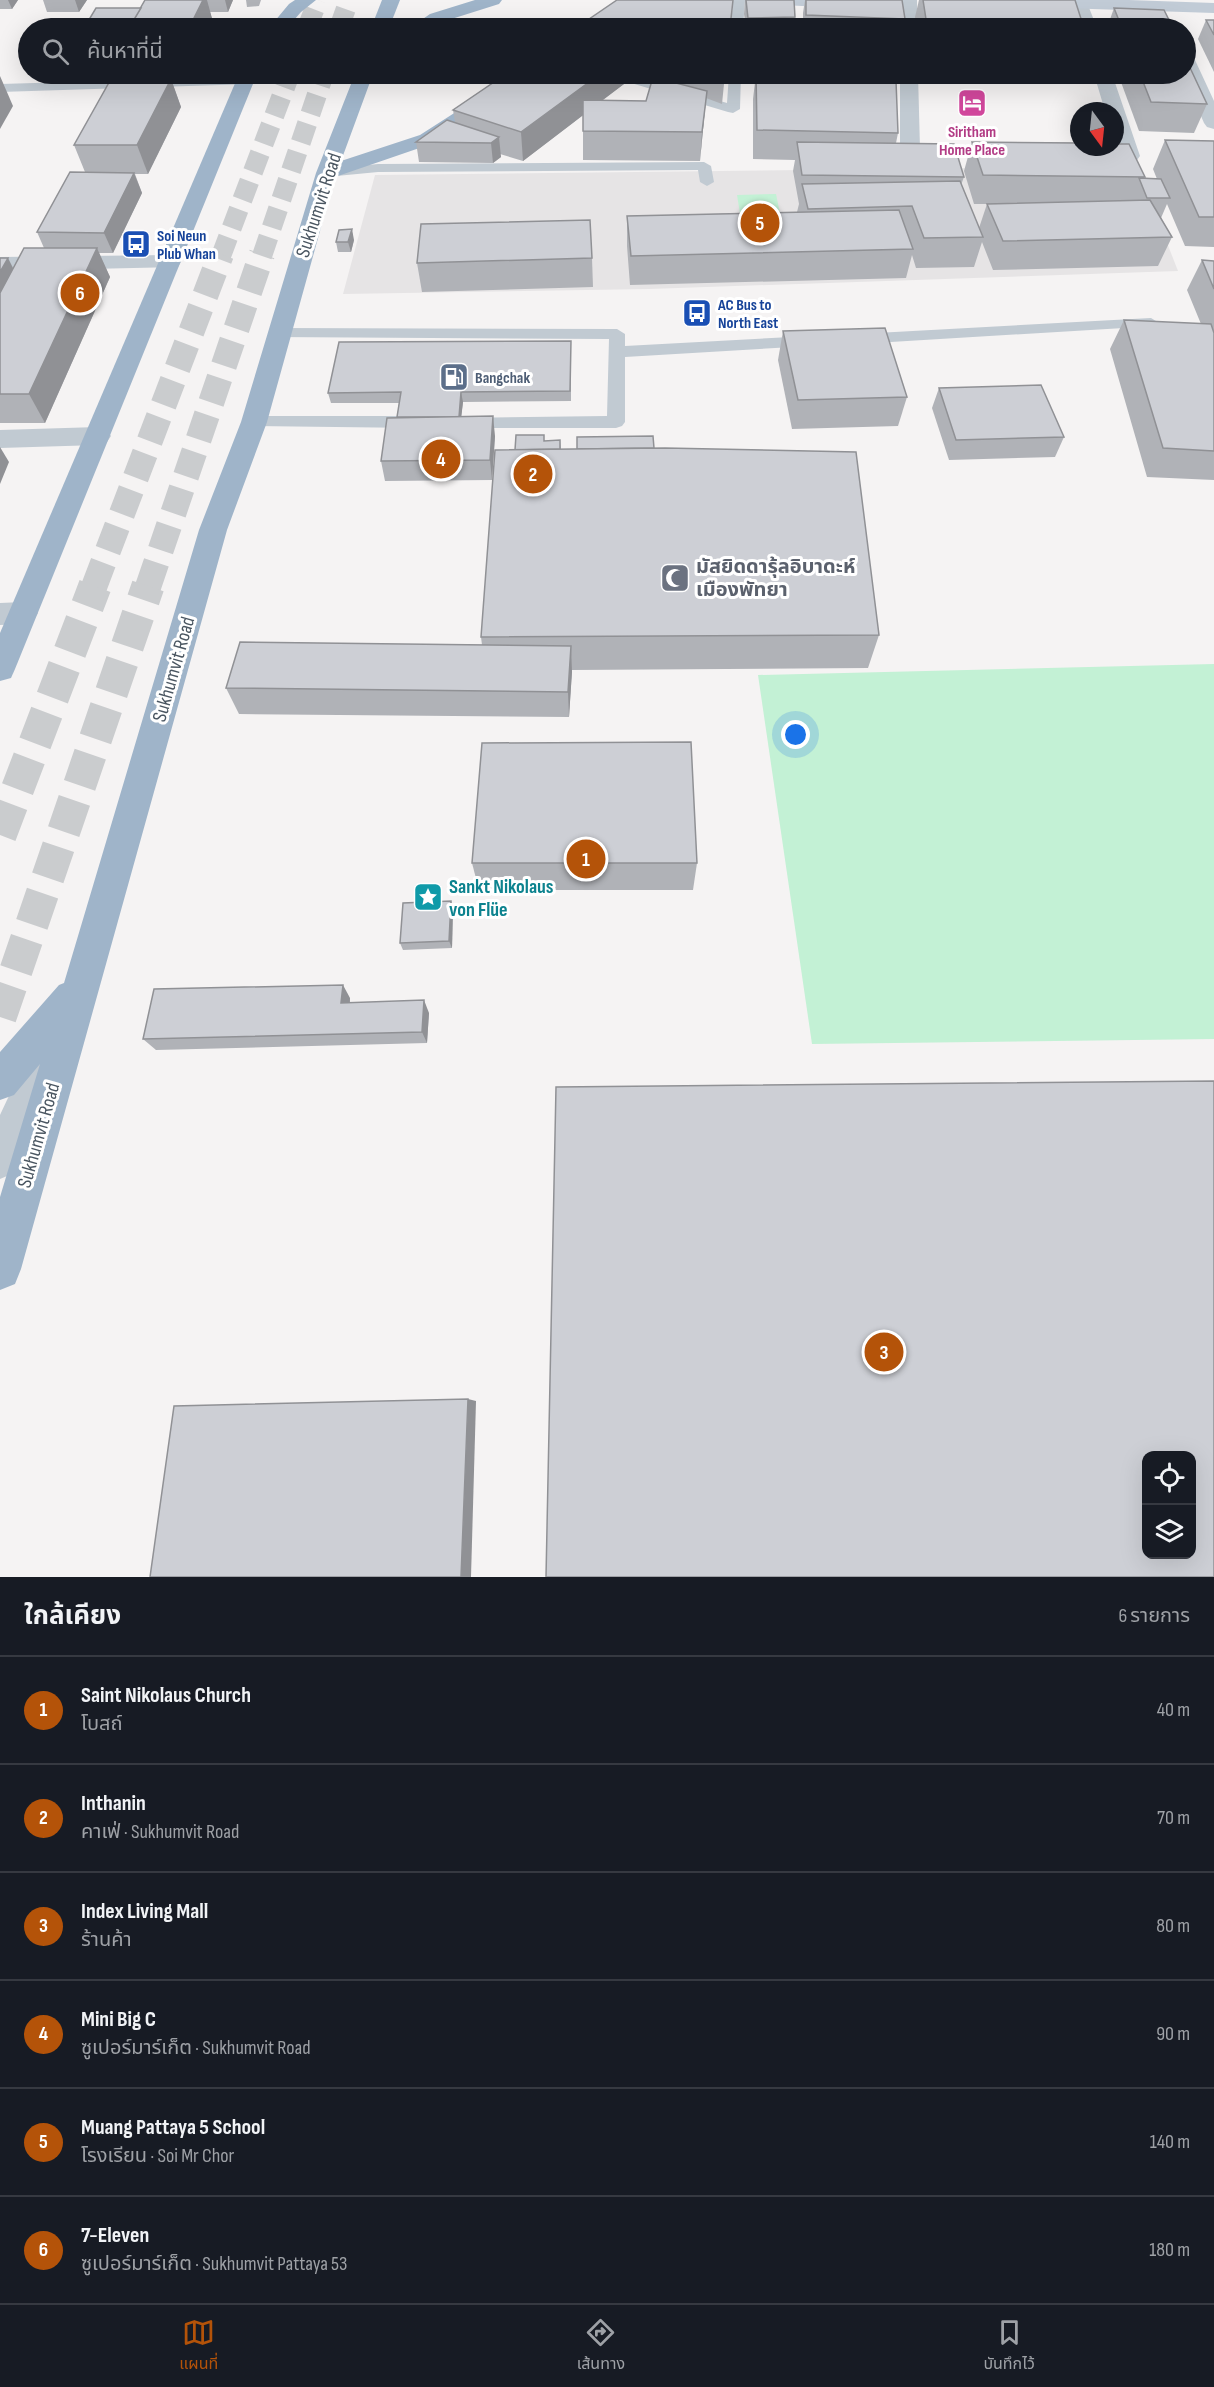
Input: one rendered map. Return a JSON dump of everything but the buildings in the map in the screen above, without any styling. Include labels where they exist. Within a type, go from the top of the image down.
[{"type":"highway","points":[[286,18],[295,8],[307,0]]},
{"type":"highway","points":[[384,18],[391,0]]},
{"type":"highway","points":[[436,18],[493,0]]},
{"type":"highway","points":[[0,669],[12,614],[98,436],[247,84]]},
{"type":"highway","name":"Sukhumvit Road","points":[[0,1269],[213,530],[254,422],[326,173],[364,84]]},
{"type":"highway","points":[[326,173],[427,139],[512,84]]},
{"type":"highway","points":[[0,1082],[79,990]]},
{"type":"main road","points":[[783,0],[872,0]]},
{"type":"main road","points":[[973,0],[1080,4],[1164,14],[1203,5]]},
{"type":"street","points":[[908,0],[908,18]]},
{"type":"street","points":[[1080,4],[1085,18]]},
{"type":"street","points":[[909,84],[910,149]]},
{"type":"street","points":[[1106,84],[1112,102]]},
{"type":"street","points":[[1196,84],[1214,123]]},
{"type":"street","points":[[1124,138],[1130,156]]},
{"type":"street","points":[[0,264],[170,262]]},
{"type":"street","points":[[0,439],[98,436]]},
{"type":"street","points":[[0,1159],[79,990]]},
{"type":"lane","points":[[738,18],[739,0]]},
{"type":"lane","points":[[0,88],[83,84]]},
{"type":"lane","points":[[648,84],[733,110],[734,84]]},
{"type":"lane","points":[[326,173],[378,168],[704,166],[707,182]]},
{"type":"lane","points":[[617,352],[1162,322]]},
{"type":"lane","points":[[279,333],[617,334],[616,422],[453,422]]},
{"type":"lane","points":[[254,422],[429,422]]},
{"type":"shaded area","points":[[1137,166],[1178,271],[649,289],[343,294],[375,175]]},
{"type":"green space","points":[[776,194],[785,237],[744,238],[737,195]]},
{"type":"green space","points":[[1214,664],[1214,1039],[812,1044],[758,675]]},
{"type":"tunnel","points":[[311,18],[318,0]]},
{"type":"tunnel","points":[[343,18],[349,0]]},
{"type":"tunnel","points":[[221,256],[286,84]]},
{"type":"tunnel","points":[[262,256],[321,84]]},
{"type":"tunnel","points":[[94,587],[221,254]]},
{"type":"tunnel","points":[[148,587],[262,254]]},
{"type":"tunnel","points":[[0,835],[95,586]]},
{"type":"tunnel","points":[[0,1017],[148,586]]},
{"type":"place","name":"Siritham Home Place","points":[[972,103]]},
{"type":"place","name":"Muang Pattaya 5 School","points":[[760,223]]},
{"type":"place","name":"Soi Neun Plub Whan","points":[[136,244]]},
{"type":"place","name":"7-Eleven","points":[[80,293]]},
{"type":"place","name":"AC Bus to North East","points":[[697,313]]},
{"type":"place","name":"Bangchak","points":[[454,377]]},
{"type":"place","name":"Mini Big C","points":[[441,459]]},
{"type":"place","name":"Inthanin","points":[[533,474]]},
{"type":"place","name":"มัสยิดดารุ้ลอิบาดะห์ เมืองพัทยา","points":[[675,578]]},
{"type":"place","name":"Saint Nikolaus Church","points":[[586,859]]},
{"type":"place","name":"Sankt Nikolaus von Flüe","points":[[428,897]]},
{"type":"place","name":"Index Living Mall","points":[[884,1352]]}]
